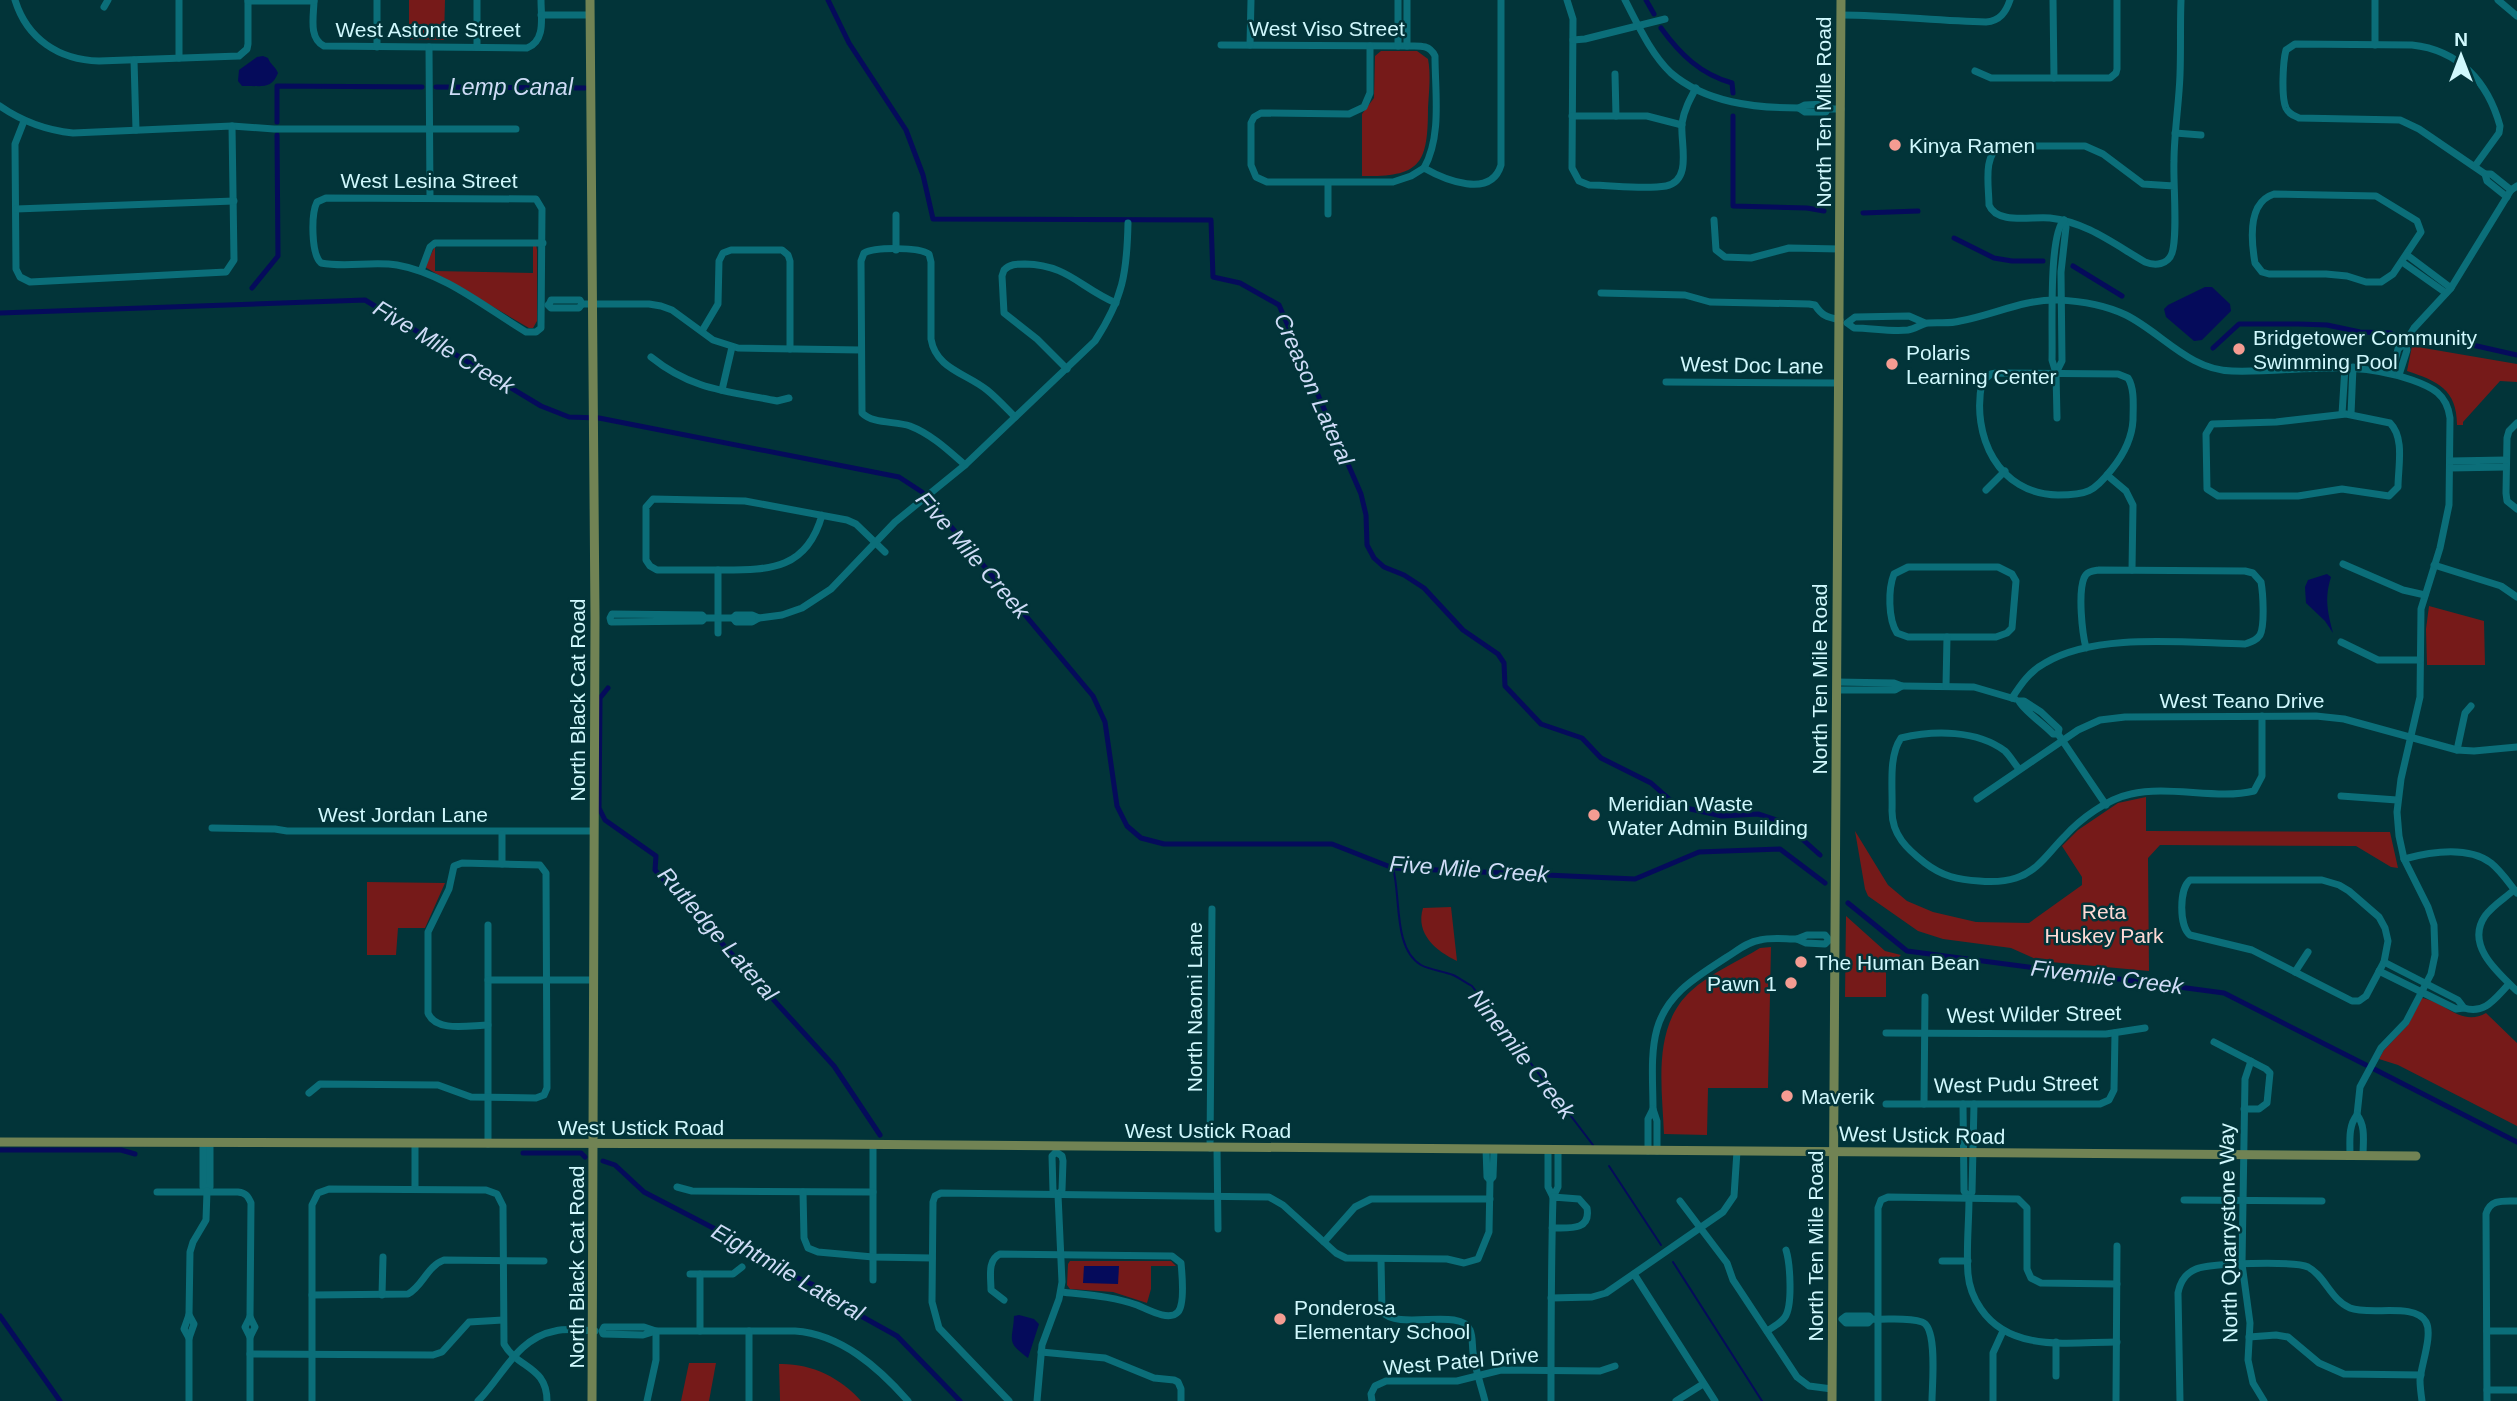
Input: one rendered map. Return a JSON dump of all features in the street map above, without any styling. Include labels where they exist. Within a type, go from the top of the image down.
[{"type":"main road","name":"North Black Cat Road","points":[[590,0],[597,1331],[592,1401]]},
{"type":"main road","name":"North Ten Mile Road","points":[[1832,1401],[1837,1320],[1832,1152],[1832,940],[1842,322],[1841,0]]},
{"type":"main road","name":"West Ustick Road","points":[[0,1142],[873,1144],[1056,1149],[1490,1149],[2416,1156]]},
{"type":"street","points":[[15,0],[22,17],[44,45],[81,61],[243,54],[248,44],[248,1],[314,1]]},
{"type":"street","points":[[179,0],[179,58]]},
{"type":"street","points":[[377,0],[377,47]]},
{"type":"street","points":[[477,0],[477,47]]},
{"type":"street","points":[[541,0],[541,15],[590,15]]},
{"type":"street","points":[[1250,45],[1251,0]]},
{"type":"street","points":[[1398,0],[1398,46]]},
{"type":"street","points":[[1407,46],[1408,0]]},
{"type":"street","points":[[1370,46],[1370,93],[1364,107],[1349,114],[1261,113],[1254,117],[1251,123],[1251,165],[1256,177],[1267,182],[1393,182],[1424,168],[1458,183],[1484,183],[1498,174],[1501,165],[1501,0]]},
{"type":"street","points":[[1567,0],[1572,12],[1573,40],[1572,168],[1579,181],[1589,185],[1665,186],[1676,180],[1682,170],[1682,125],[1685,110],[1696,88]]},
{"type":"street","points":[[1625,0],[1652,49],[1670,72],[1696,88],[1739,104],[1764,108],[1825,104],[1826,109],[1841,109]]},
{"type":"street","points":[[1841,15],[1986,22],[2002,15],[2010,0]]},
{"type":"street","points":[[2053,0],[2054,78]]},
{"type":"street","points":[[1975,71],[1991,78],[2106,79],[2113,76],[2117,69],[2117,0]]},
{"type":"street","points":[[2174,186],[2143,184],[2103,154],[2085,146],[2002,146],[1996,149],[1989,160],[1989,205],[1992,211],[2000,216],[2064,220],[2084,226],[2145,262],[2155,264],[2167,260],[2172,250],[2181,0]]},
{"type":"street","points":[[2375,0],[2375,44]]},
{"type":"street","points":[[2499,0],[2517,16]]},
{"type":"street","name":"West Astonte Street","points":[[314,1],[314,33],[318,43],[329,47],[527,48],[537,43],[541,34],[541,15]]},
{"type":"street","points":[[1573,40],[1665,19]]},
{"type":"street","points":[[2396,374],[2407,350],[2404,343],[2414,328],[2449,291],[2512,191],[2491,174],[2485,174],[2419,129],[2400,120],[2299,118],[2289,113],[2284,102],[2284,54],[2288,47],[2295,44],[2375,44],[2426,47],[2454,57],[2480,84],[2500,126],[2499,133],[2475,166]]},
{"type":"street","name":"West Viso Street","points":[[1221,45],[1407,46],[1432,50],[1435,56],[1434,135],[1430,158],[1424,168]]},
{"type":"street","points":[[429,47],[430,198]]},
{"type":"street","points":[[134,60],[136,130]]},
{"type":"street","points":[[1615,74],[1616,116]]},
{"type":"street","points":[[0,106],[24,121],[52,131],[73,133],[232,126],[274,129],[516,129]]},
{"type":"street","points":[[1572,116],[1656,117],[1682,125]]},
{"type":"street","points":[[24,121],[15,144],[16,269],[20,277],[30,282],[221,273],[231,268],[234,260],[232,126]]},
{"type":"street","points":[[2175,133],[2201,135]]},
{"type":"street","points":[[1328,183],[1328,214]]},
{"type":"street","points":[[2277,194],[2376,196],[2417,221],[2421,229],[2420,236],[2402,262],[2393,274],[2381,282],[2365,282],[2347,276],[2326,274],[2269,274],[2258,268],[2254,259],[2255,212],[2265,198],[2277,194]]},
{"type":"street","name":"West Lesina Street","points":[[421,271],[392,264],[326,264],[318,260],[314,253],[314,209],[317,202],[326,198],[530,198],[540,202],[542,209],[542,243]]},
{"type":"street","points":[[16,209],[234,201]]},
{"type":"street","points":[[896,215],[896,250]]},
{"type":"street","points":[[1714,220],[1714,245],[1718,254],[1725,257],[1751,258],[1789,248],[1840,249]]},
{"type":"street","points":[[2057,418],[2056,373],[2052,360],[2057,300],[2055,245],[2058,225],[2064,220]]},
{"type":"street","points":[[595,617],[610,618],[611,614],[702,615],[705,618],[733,618],[736,622],[752,622],[759,618],[782,615],[817,601],[875,542],[965,465],[1095,341],[1116,303],[1127,266],[1128,223]]},
{"type":"street","points":[[438,242],[542,243],[546,305],[543,322],[536,332],[526,332],[440,279],[421,271],[430,247],[438,242]]},
{"type":"street","points":[[702,331],[718,304],[719,261],[723,253],[731,250],[779,250],[786,253],[790,261],[790,349]]},
{"type":"street","points":[[965,465],[947,448],[926,434],[864,415],[861,407],[861,261],[864,253],[872,250],[920,250],[929,254],[931,339],[934,351],[943,364],[988,390],[1016,417]]},
{"type":"street","points":[[2407,255],[2449,291]]},
{"type":"street","points":[[2402,262],[2449,291]]},
{"type":"street","points":[[1067,369],[1037,339],[1004,313],[1002,276],[1005,268],[1013,264],[1057,268],[1092,292],[1116,303]]},
{"type":"street","points":[[1601,293],[1685,295],[1710,302],[1809,304],[1815,305],[1826,317],[1854,328],[1909,330],[1925,323],[1962,321],[2021,304],[2057,300],[2087,303],[2125,314],[2195,363],[2213,369],[2254,371],[2349,367],[2396,374],[2429,386],[2443,397],[2450,418],[2447,517],[2421,610],[2420,697],[2397,800],[2399,836],[2404,859],[2434,925],[2435,956],[2426,983],[2403,1027],[2381,1048],[2360,1087],[2357,1115],[2350,1130],[2350,1156]]},
{"type":"street","points":[[546,305],[551,300],[580,300],[582,304],[649,304],[672,310],[713,340],[732,347],[861,350]]},
{"type":"street","points":[[1842,322],[1855,317],[1909,316],[1925,323]]},
{"type":"street","points":[[722,390],[732,347]]},
{"type":"street","points":[[651,356],[684,380],[777,401],[789,398]]},
{"type":"street","points":[[2346,414],[2349,367]]},
{"type":"street","points":[[1996,373],[2056,373],[2118,374],[2128,378],[2132,385],[2132,430],[2125,452],[2096,487],[2082,494],[2045,494],[2022,487],[1990,454],[1982,433],[1981,388],[1986,377],[1996,373]]},
{"type":"street","name":"West Doc Lane","points":[[1666,382],[1839,383]]},
{"type":"street","points":[[2346,414],[2390,423],[2395,428],[2399,436],[2398,487],[2389,496],[2342,489],[2298,496],[2218,496],[2210,492],[2206,484],[2206,434],[2209,426],[2216,422],[2276,422],[2346,414]]},
{"type":"street","points":[[2515,424],[2507,438],[2505,493],[2507,501],[2515,508]]},
{"type":"street","points":[[2450,464],[2506,464]]},
{"type":"street","points":[[1986,490],[2005,471]]},
{"type":"street","points":[[2107,475],[2126,491],[2133,505],[2132,570]]},
{"type":"street","points":[[822,515],[818,532],[811,543],[800,555],[782,566],[762,570],[657,570],[646,560],[646,506],[653,499],[745,500],[822,515],[856,524],[885,552]]},
{"type":"street","points":[[2343,564],[2403,590],[2424,595]]},
{"type":"street","points":[[2434,565],[2501,586],[2517,597]]},
{"type":"street","points":[[1908,567],[2001,568],[2012,574],[2016,581],[2012,628],[2002,636],[1947,637],[1908,636],[1897,633],[1892,621],[1891,581],[1894,574],[1908,567]]},
{"type":"street","points":[[718,570],[718,633]]},
{"type":"street","points":[[2016,700],[2022,682],[2045,662],[2086,648],[2120,643],[2245,644],[2256,639],[2262,626],[2262,587],[2258,577],[2245,571],[2099,570],[2087,574],[2083,589],[2082,627],[2086,648]]},
{"type":"street","points":[[1946,686],[1947,637]]},
{"type":"street","points":[[2341,642],[2378,660],[2420,660]]},
{"type":"street","points":[[1837,686],[1894,683],[1902,686],[1985,689],[2024,701],[2059,729],[2060,737],[2106,805]]},
{"type":"street","points":[[2457,750],[2465,713],[2472,706]]},
{"type":"street","points":[[2019,769],[2006,752],[1981,738],[1924,734],[1901,738],[1894,748],[1892,815],[1900,840],[1910,851],[1947,876],[1958,880],[2002,881],[2017,878],[2044,860],[2072,829],[2122,796],[2136,793],[2243,793],[2257,788],[2262,776],[2262,716]]},
{"type":"street","name":"West Teano Drive","points":[[1977,800],[2060,737],[2100,720],[2125,717],[2316,716],[2344,719],[2457,750],[2517,747]]},
{"type":"street","points":[[2341,796],[2397,800]]},
{"type":"street","name":"West Jordan Lane","points":[[212,828],[275,828],[287,831],[594,831]]},
{"type":"street","points":[[502,834],[502,864]]},
{"type":"street","points":[[2404,859],[2435,853],[2474,855],[2495,867],[2516,892],[2486,915],[2479,935],[2484,956],[2517,991]]},
{"type":"street","points":[[309,1093],[320,1084],[438,1085],[471,1097],[536,1098],[544,1095],[547,1088],[546,873],[543,867],[535,864],[456,864],[451,870],[449,889],[428,932],[428,1013],[432,1021],[440,1025],[488,1025]]},
{"type":"street","points":[[2195,879],[2316,880],[2339,885],[2370,907],[2383,922],[2388,941],[2384,962],[2366,996],[2359,1001],[2352,1001],[2241,946],[2194,937],[2186,932],[2183,926],[2183,891],[2187,883],[2195,879]]},
{"type":"street","name":"North Naomi Lane","points":[[1212,909],[1214,1148],[1218,1230]]},
{"type":"street","points":[[488,925],[488,1144]]},
{"type":"street","points":[[1652,1151],[1657,1121],[1653,1109],[1654,1052],[1660,1021],[1671,1000],[1692,979],[1750,942],[1761,939],[1797,939],[1807,935],[1825,935],[1832,940]]},
{"type":"street","points":[[2295,972],[2308,952]]},
{"type":"street","points":[[2384,962],[2458,1000],[2464,1008]]},
{"type":"street","points":[[2379,971],[2456,1009],[2476,1010],[2489,1005],[2510,984]]},
{"type":"street","points":[[488,980],[594,980]]},
{"type":"street","points":[[1924,1104],[1925,997]]},
{"type":"street","name":"West Wilder Street","points":[[1886,1033],[2115,1033],[2145,1028]]},
{"type":"street","name":"West Pudu Street","points":[[1886,1104],[2101,1104],[2109,1100],[2114,1090],[2115,1033]]},
{"type":"street","points":[[2214,1042],[2270,1073],[2267,1103],[2259,1109],[2244,1109]]},
{"type":"street","name":"North Quarrystone Way","points":[[2251,1061],[2245,1079],[2242,1264],[2250,1323],[2249,1372],[2264,1401]]},
{"type":"street","points":[[1964,1104],[1968,1153]]},
{"type":"street","points":[[1974,1104],[1964,1191],[1969,1198],[1968,1261],[1969,1280],[1974,1297],[1987,1317],[2003,1331],[2024,1340],[2117,1342]]},
{"type":"street","points":[[2357,1115],[2363,1130],[2363,1156]]},
{"type":"street","points":[[189,1401],[189,1338],[184,1329],[189,1315],[190,1252],[206,1220],[207,1191],[203,1187],[206,1143]]},
{"type":"street","points":[[415,1144],[415,1189]]},
{"type":"street","points":[[873,1144],[873,1280]]},
{"type":"street","points":[[1037,1401],[1041,1352],[1061,1292],[1062,1255],[1058,1195],[1053,1191],[1052,1178],[1052,1156],[1056,1149]]},
{"type":"street","points":[[1009,1401],[939,1328],[932,1308],[933,1202],[935,1196],[940,1193],[1262,1196],[1275,1199],[1336,1253],[1346,1258],[1447,1259],[1464,1264],[1471,1263],[1481,1254],[1489,1232],[1490,1180],[1487,1177],[1490,1149]]},
{"type":"street","points":[[1548,1150],[1548,1187],[1553,1197]]},
{"type":"street","points":[[1551,1401],[1552,1228],[1553,1197],[1558,1187],[1559,1150]]},
{"type":"street","points":[[1551,1298],[1599,1296],[1723,1213],[1734,1196],[1737,1152]]},
{"type":"street","points":[[677,1187],[692,1191],[873,1192]]},
{"type":"street","points":[[312,1401],[312,1205],[318,1194],[329,1189],[486,1190],[497,1194],[503,1206],[504,1344],[542,1379],[547,1391],[547,1401]]},
{"type":"street","points":[[157,1192],[244,1193],[249,1198],[250,1317],[255,1327],[250,1337],[250,1401]]},
{"type":"street","points":[[803,1192],[804,1238],[808,1248],[818,1252],[873,1257],[932,1258]]},
{"type":"street","points":[[1552,1228],[1577,1228],[1587,1221],[1588,1214],[1587,1208],[1579,1199],[1553,1197]]},
{"type":"street","points":[[1878,1401],[1875,1319],[1878,1208],[1881,1200],[1888,1197],[2018,1199],[2027,1208],[2027,1269],[2031,1278],[2041,1283],[2117,1284]]},
{"type":"street","points":[[1324,1242],[1355,1207],[1371,1199],[1490,1199]]},
{"type":"street","points":[[2184,1200],[2322,1201]]},
{"type":"street","points":[[1680,1201],[1727,1263],[1733,1280],[1802,1382],[1816,1388],[1832,1388]]},
{"type":"street","points":[[2487,1401],[2486,1214],[2490,1205],[2500,1201],[2517,1201]]},
{"type":"street","points":[[2116,1401],[2117,1246]]},
{"type":"street","points":[[1767,1331],[1781,1321],[1788,1311],[1789,1261],[1786,1250]]},
{"type":"street","points":[[1004,1300],[991,1290],[991,1262],[1000,1254],[1172,1256],[1178,1258],[1181,1263],[1182,1304],[1175,1314],[1165,1315],[1117,1299],[1061,1292]]},
{"type":"street","points":[[382,1295],[383,1257]]},
{"type":"street","points":[[1381,1259],[1381,1307],[1385,1316],[1394,1319],[1462,1322],[1471,1331],[1478,1377],[1485,1401]]},
{"type":"street","points":[[312,1295],[403,1295],[414,1291],[432,1267],[444,1260],[544,1261]]},
{"type":"street","points":[[1942,1261],[1968,1261]]},
{"type":"street","points":[[2180,1401],[2178,1293],[2181,1282],[2189,1273],[2202,1266],[2242,1264],[2297,1264],[2317,1274],[2340,1301],[2351,1309],[2409,1312],[2421,1316],[2426,1321],[2428,1335],[2421,1375],[2422,1401]]},
{"type":"street","points":[[690,1274],[733,1274],[742,1267]]},
{"type":"street","points":[[700,1274],[700,1331]]},
{"type":"street","points":[[1634,1274],[1715,1401]]},
{"type":"street","points":[[1837,1320],[1868,1323],[1875,1319],[1919,1321],[1927,1324],[1931,1330],[1932,1342],[1932,1401]]},
{"type":"street","points":[[250,1354],[433,1355],[442,1352],[469,1322],[503,1320]]},
{"type":"street","points":[[478,1401],[514,1356],[528,1343],[547,1333],[563,1330],[597,1331],[604,1327],[644,1327],[656,1331],[803,1332],[833,1340],[883,1374],[908,1401]]},
{"type":"street","points":[[647,1401],[656,1360],[656,1331]]},
{"type":"street","points":[[748,1401],[749,1331]]},
{"type":"street","points":[[1993,1401],[1993,1353],[2003,1331]]},
{"type":"street","points":[[2487,1331],[2517,1331]]},
{"type":"street","points":[[2249,1337],[2288,1337],[2319,1363],[2344,1374],[2421,1375]]},
{"type":"street","points":[[2056,1342],[2056,1376]]},
{"type":"street","points":[[1041,1352],[1105,1358],[1154,1378],[1178,1382],[1181,1401]]},
{"type":"street","name":"West Patel Drive","points":[[1372,1401],[1371,1394],[1375,1386],[1385,1381],[1457,1381],[1501,1370],[1600,1371],[1615,1366]]},
{"type":"street","points":[[1676,1401],[1703,1384]]},
{"type":"street","points":[[2487,1390],[2517,1390]]},
{"type":"green space","points":[[409,0],[445,0],[444,40],[409,39]]},
{"type":"green space","points":[[1381,51],[1417,51],[1428,59],[1430,83],[1426,143],[1417,164],[1408,170],[1397,174],[1362,176],[1362,114],[1374,98],[1375,56]]},
{"type":"green space","points":[[533,245],[536,245],[537,250],[537,321],[533,328],[425,267],[435,246],[435,271],[533,273]]},
{"type":"green space","points":[[2412,346],[2517,364],[2517,382],[2500,381],[2463,425],[2457,425],[2453,403],[2443,388],[2407,371]]},
{"type":"green space","points":[[2429,606],[2484,621],[2485,665],[2427,665],[2426,629]]},
{"type":"green space","name":"Reta Huskey Park","points":[[2146,797],[2146,831],[2390,832],[2398,868],[2391,867],[2356,846],[2160,845],[2148,858],[2149,971],[2040,961],[2011,948],[1943,939],[1918,931],[1868,896],[1865,889],[1855,831],[1888,885],[1907,901],[1933,912],[1976,922],[2029,923],[2082,885],[2082,877],[2062,846],[2078,830],[2118,803]]},
{"type":"green space","points":[[367,882],[445,883],[425,928],[398,928],[396,955],[367,955]]},
{"type":"green space","points":[[1451,907],[1457,961],[1429,940],[1421,917],[1423,908]]},
{"type":"green space","points":[[1846,916],[1885,951],[1901,955],[1886,968],[1886,997],[1845,997]]},
{"type":"green space","points":[[1771,947],[1768,1088],[1708,1088],[1707,1135],[1664,1134],[1662,1058],[1670,1021],[1679,1005],[1691,991],[1715,973],[1760,948]]},
{"type":"green space","points":[[2422,998],[2469,1017],[2486,1013],[2517,1043],[2517,1126],[2398,1065],[2379,1059],[2408,1025]]},
{"type":"green space","points":[[1070,1261],[1171,1261],[1176,1266],[1151,1266],[1151,1289],[1147,1303],[1113,1292],[1070,1289],[1067,1285]]},
{"type":"green space","points":[[689,1363],[716,1363],[709,1401],[681,1401]]},
{"type":"green space","points":[[779,1364],[802,1366],[824,1373],[844,1385],[861,1401],[780,1401]]},
{"type":"shaded area","points":[[257,57],[268,58],[277,71],[275,79],[264,86],[242,86],[238,81],[239,70]]},
{"type":"shaded area","points":[[2205,287],[2212,287],[2230,304],[2231,311],[2202,340],[2194,341],[2166,317],[2164,309]]},
{"type":"shaded area","points":[[2327,574],[2331,577],[2327,599],[2333,633],[2306,603],[2305,587],[2308,580]]},
{"type":"shaded area","points":[[1084,1266],[1119,1266],[1118,1284],[1083,1283]]},
{"type":"shaded area","points":[[1014,1316],[1034,1319],[1039,1324],[1028,1358],[1016,1348],[1012,1340]]},
{"type":"waterway","name":"Creason Lateral","points":[[828,0],[849,43],[906,130],[923,175],[933,219],[1211,220],[1213,277],[1240,283],[1279,305],[1361,494],[1366,515],[1367,545],[1374,558],[1384,567],[1404,575],[1424,588],[1463,630],[1498,654],[1504,663],[1505,686],[1541,724],[1582,738],[1601,758],[1651,783],[1677,806],[1722,816],[1758,814],[1783,822],[1820,855]]},
{"type":"waterway","points":[[1646,0],[1654,14]]},
{"type":"waterway","points":[[1661,28],[1692,62],[1710,74],[1732,83],[1733,93]]},
{"type":"waterway","name":"Lemp Canal","points":[[277,122],[277,86],[422,87]]},
{"type":"waterway","name":"Lemp Canal","points":[[436,87],[585,88]]},
{"type":"waterway","points":[[1733,116],[1733,206],[1824,211]]},
{"type":"waterway","name":"Lemp Canal","points":[[252,288],[278,256],[277,135]]},
{"type":"waterway","points":[[1863,213],[1918,211]]},
{"type":"waterway","points":[[1954,238],[1994,258],[2043,261]]},
{"type":"waterway","points":[[2073,266],[2122,296]]},
{"type":"waterway","name":"Five Mile Creek","points":[[0,313],[365,300],[541,406],[569,417],[599,418],[899,477],[922,492],[1093,696],[1105,722],[1117,806],[1127,826],[1141,838],[1164,844],[1332,844],[1393,868],[1635,879],[1699,852],[1780,849],[1825,883]]},
{"type":"waterway","points":[[2213,348],[2239,324],[2327,325],[2360,332],[2391,333]]},
{"type":"waterway","points":[[2422,338],[2468,344],[2517,355]]},
{"type":"waterway","name":"Rutledge Lateral","points":[[608,688],[600,698],[599,808],[605,820],[656,856],[655,870],[834,1066],[880,1135]]},
{"type":"waterway","name":"Ninemile Creek","points":[[1393,868],[1402,935],[1412,957],[1425,967],[1453,975],[1472,986],[1593,1145]]},
{"type":"waterway","name":"Fivemile Creek","points":[[1848,903],[1907,951],[2224,993],[2366,1065]]},
{"type":"waterway","name":"Fivemile Creek","points":[[2374,1069],[2517,1142]]},
{"type":"waterway","name":"Eightmile Lateral","points":[[0,1150],[121,1150],[135,1154]]},
{"type":"waterway","name":"Eightmile Lateral","points":[[523,1153],[581,1153],[585,1157]]},
{"type":"waterway","name":"Eightmile Lateral","points":[[603,1161],[615,1165],[644,1192],[744,1244],[782,1271],[825,1290],[852,1311],[897,1336],[960,1401]]},
{"type":"waterway","name":"Ninemile Creek","points":[[1609,1166],[1661,1245]]},
{"type":"waterway","name":"Ninemile Creek","points":[[1673,1262],[1762,1401]]},
{"type":"waterway","points":[[0,1316],[60,1401]]},
{"type":"place","name":"Kinya Ramen","points":[[1895,145]]},
{"type":"place","name":"Bridgetower Community Swimming Pool","points":[[2239,349]]},
{"type":"place","name":"Polaris Learning Center","points":[[1892,364]]},
{"type":"place","name":"Meridian Waste Water Admin Building","points":[[1594,815]]},
{"type":"place","name":"The Human Bean","points":[[1801,962]]},
{"type":"place","name":"Pawn 1","points":[[1791,983]]},
{"type":"place","name":"Maverik","points":[[1787,1096]]},
{"type":"place","name":"Ponderosa Elementary School","points":[[1280,1319]]}]
